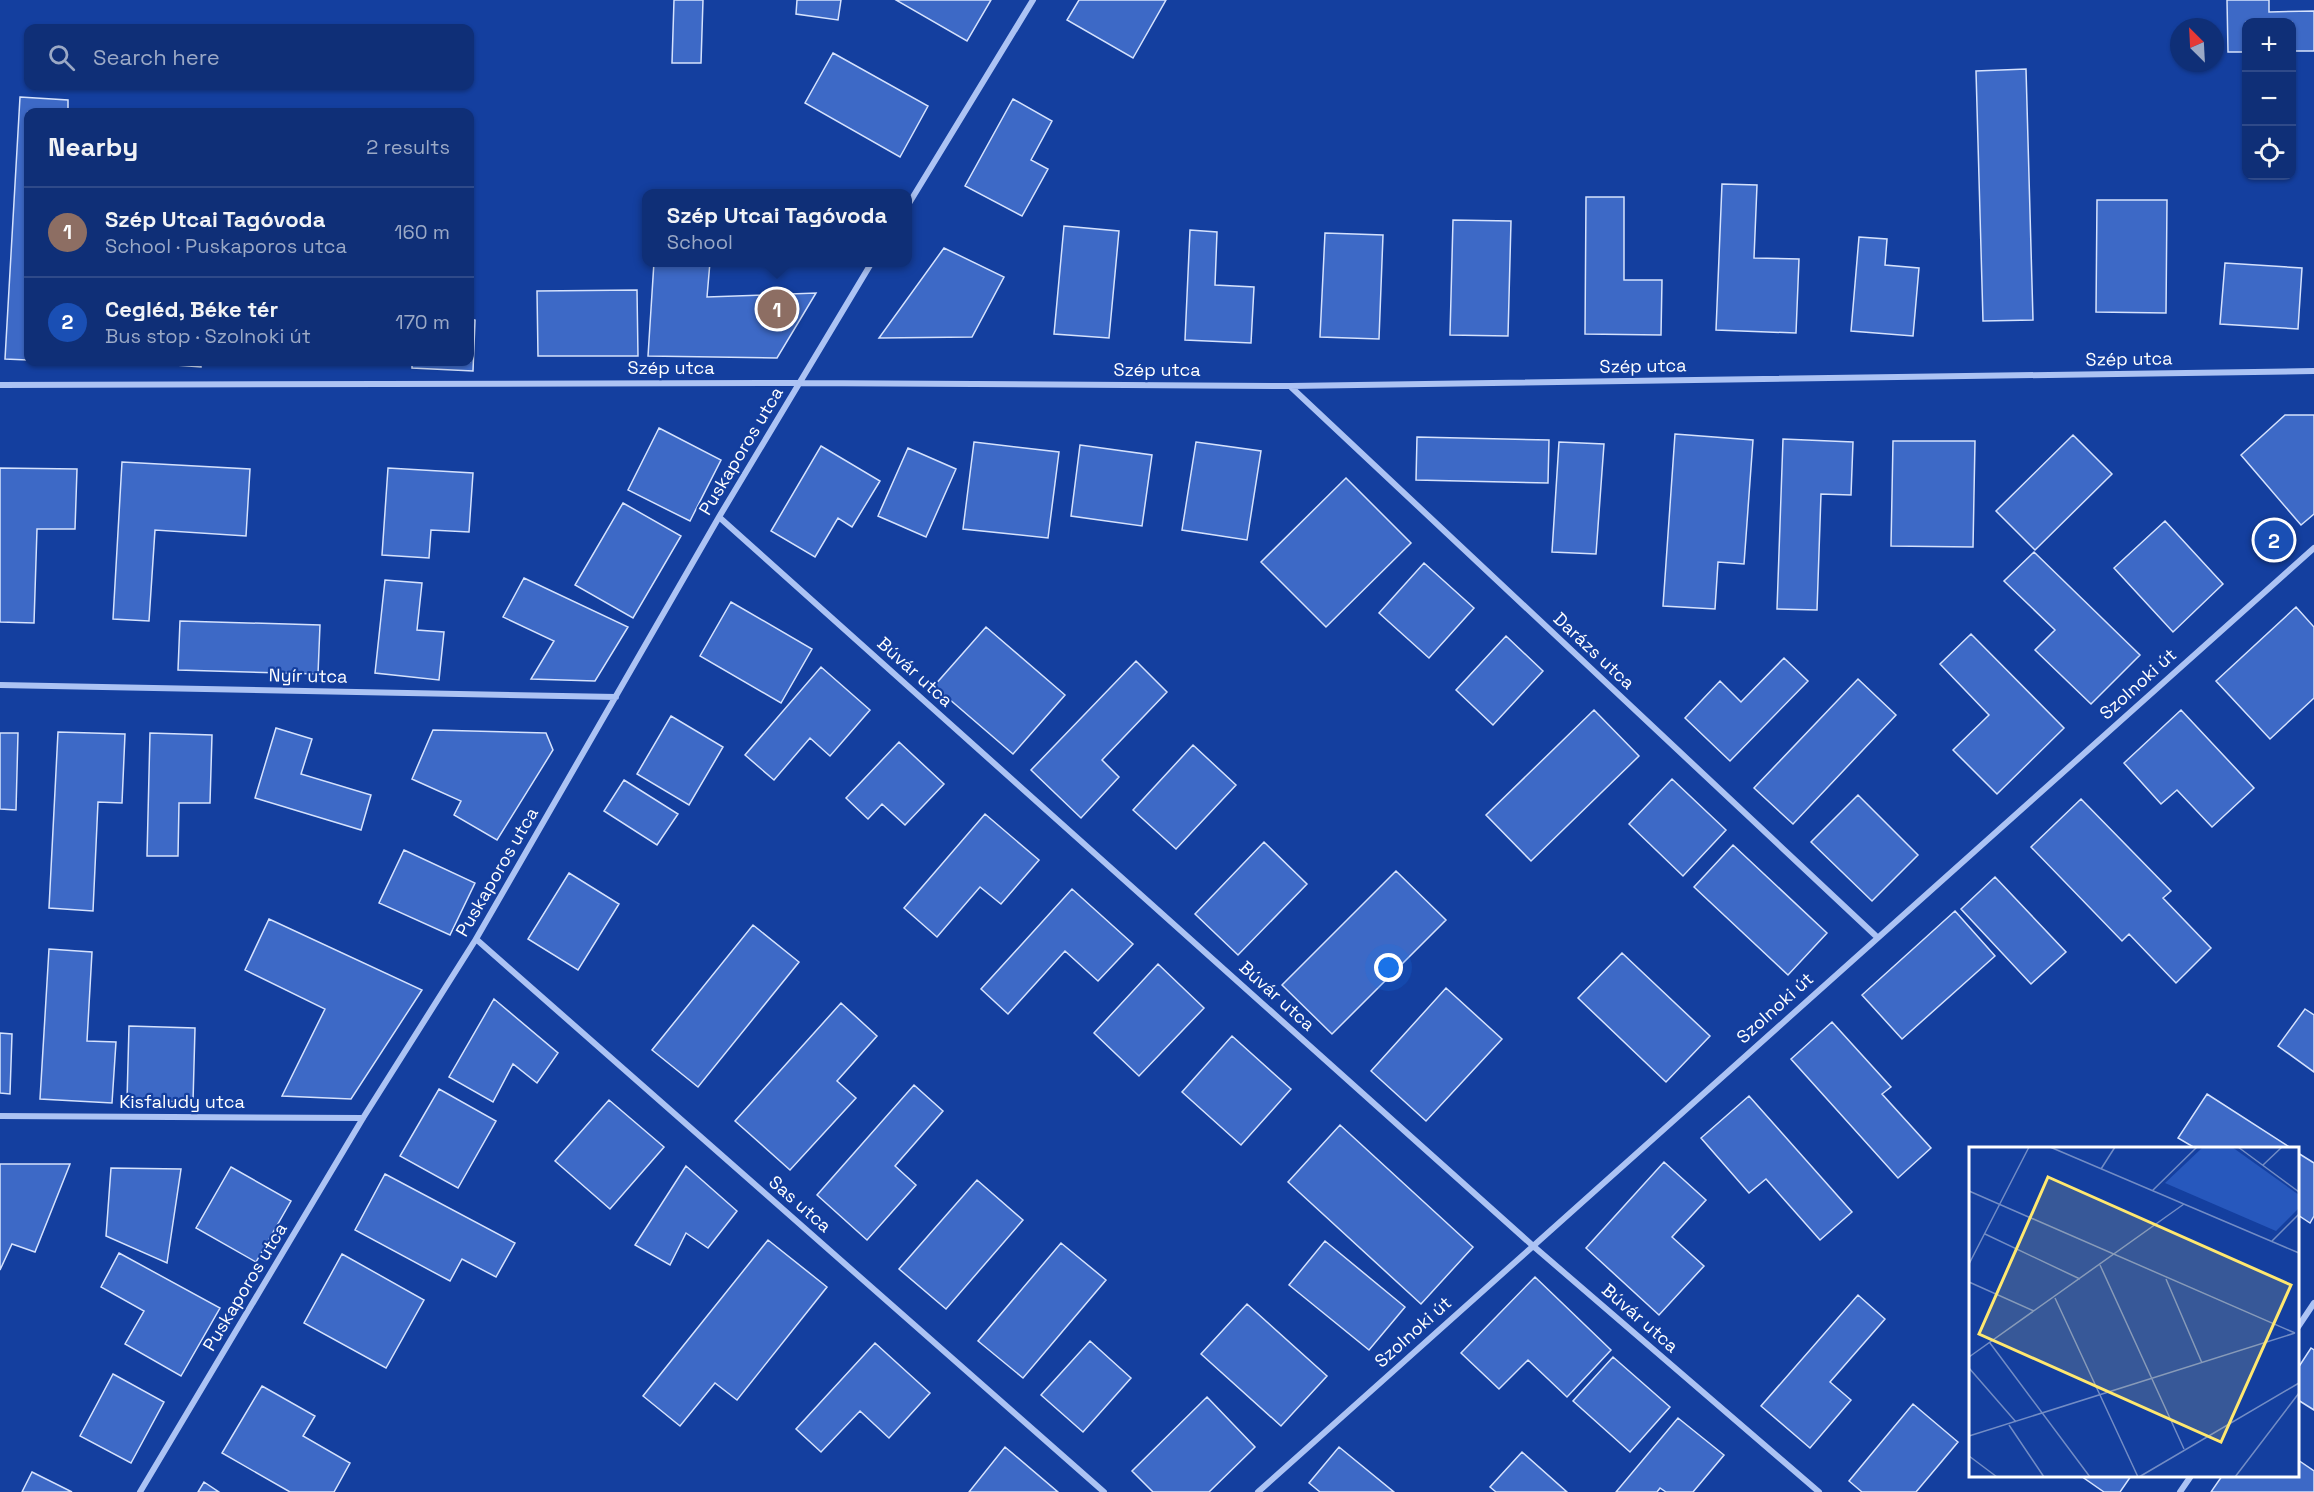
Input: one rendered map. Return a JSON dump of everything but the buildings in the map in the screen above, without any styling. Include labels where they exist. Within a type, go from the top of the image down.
[{"type":"street","points":[[912,198],[1033,0]]},
{"type":"street","name":"Puskaporos utca","points":[[140,1492],[363,1118],[476,939],[719,517],[869,267]]},
{"type":"street","name":"Szép utca","points":[[0,385],[799,383],[1290,386],[2314,371]]},
{"type":"street","name":"Darázs utca","points":[[1290,386],[1877,937]]},
{"type":"street","name":"Búvár utca","points":[[719,517],[1532,1245],[1819,1492]]},
{"type":"street","name":"Szolnoki út","points":[[1258,1492],[2314,548]]},
{"type":"street","name":"Nyír utca","points":[[0,685],[616,697]]},
{"type":"street","name":"Sas utca","points":[[476,939],[1104,1492]]},
{"type":"street","name":"Kisfaludy utca","points":[[0,1116],[363,1118]]},
{"type":"street","points":[[2299,1326],[2314,1304]]},
{"type":"street","points":[[2180,1492],[2191,1477]]},
{"type":"place","name":"Szép Utcai Tagóvoda","points":[[777,309]]},
{"type":"place","name":"Cegléd, Béke tér","points":[[2274,540]]}]
